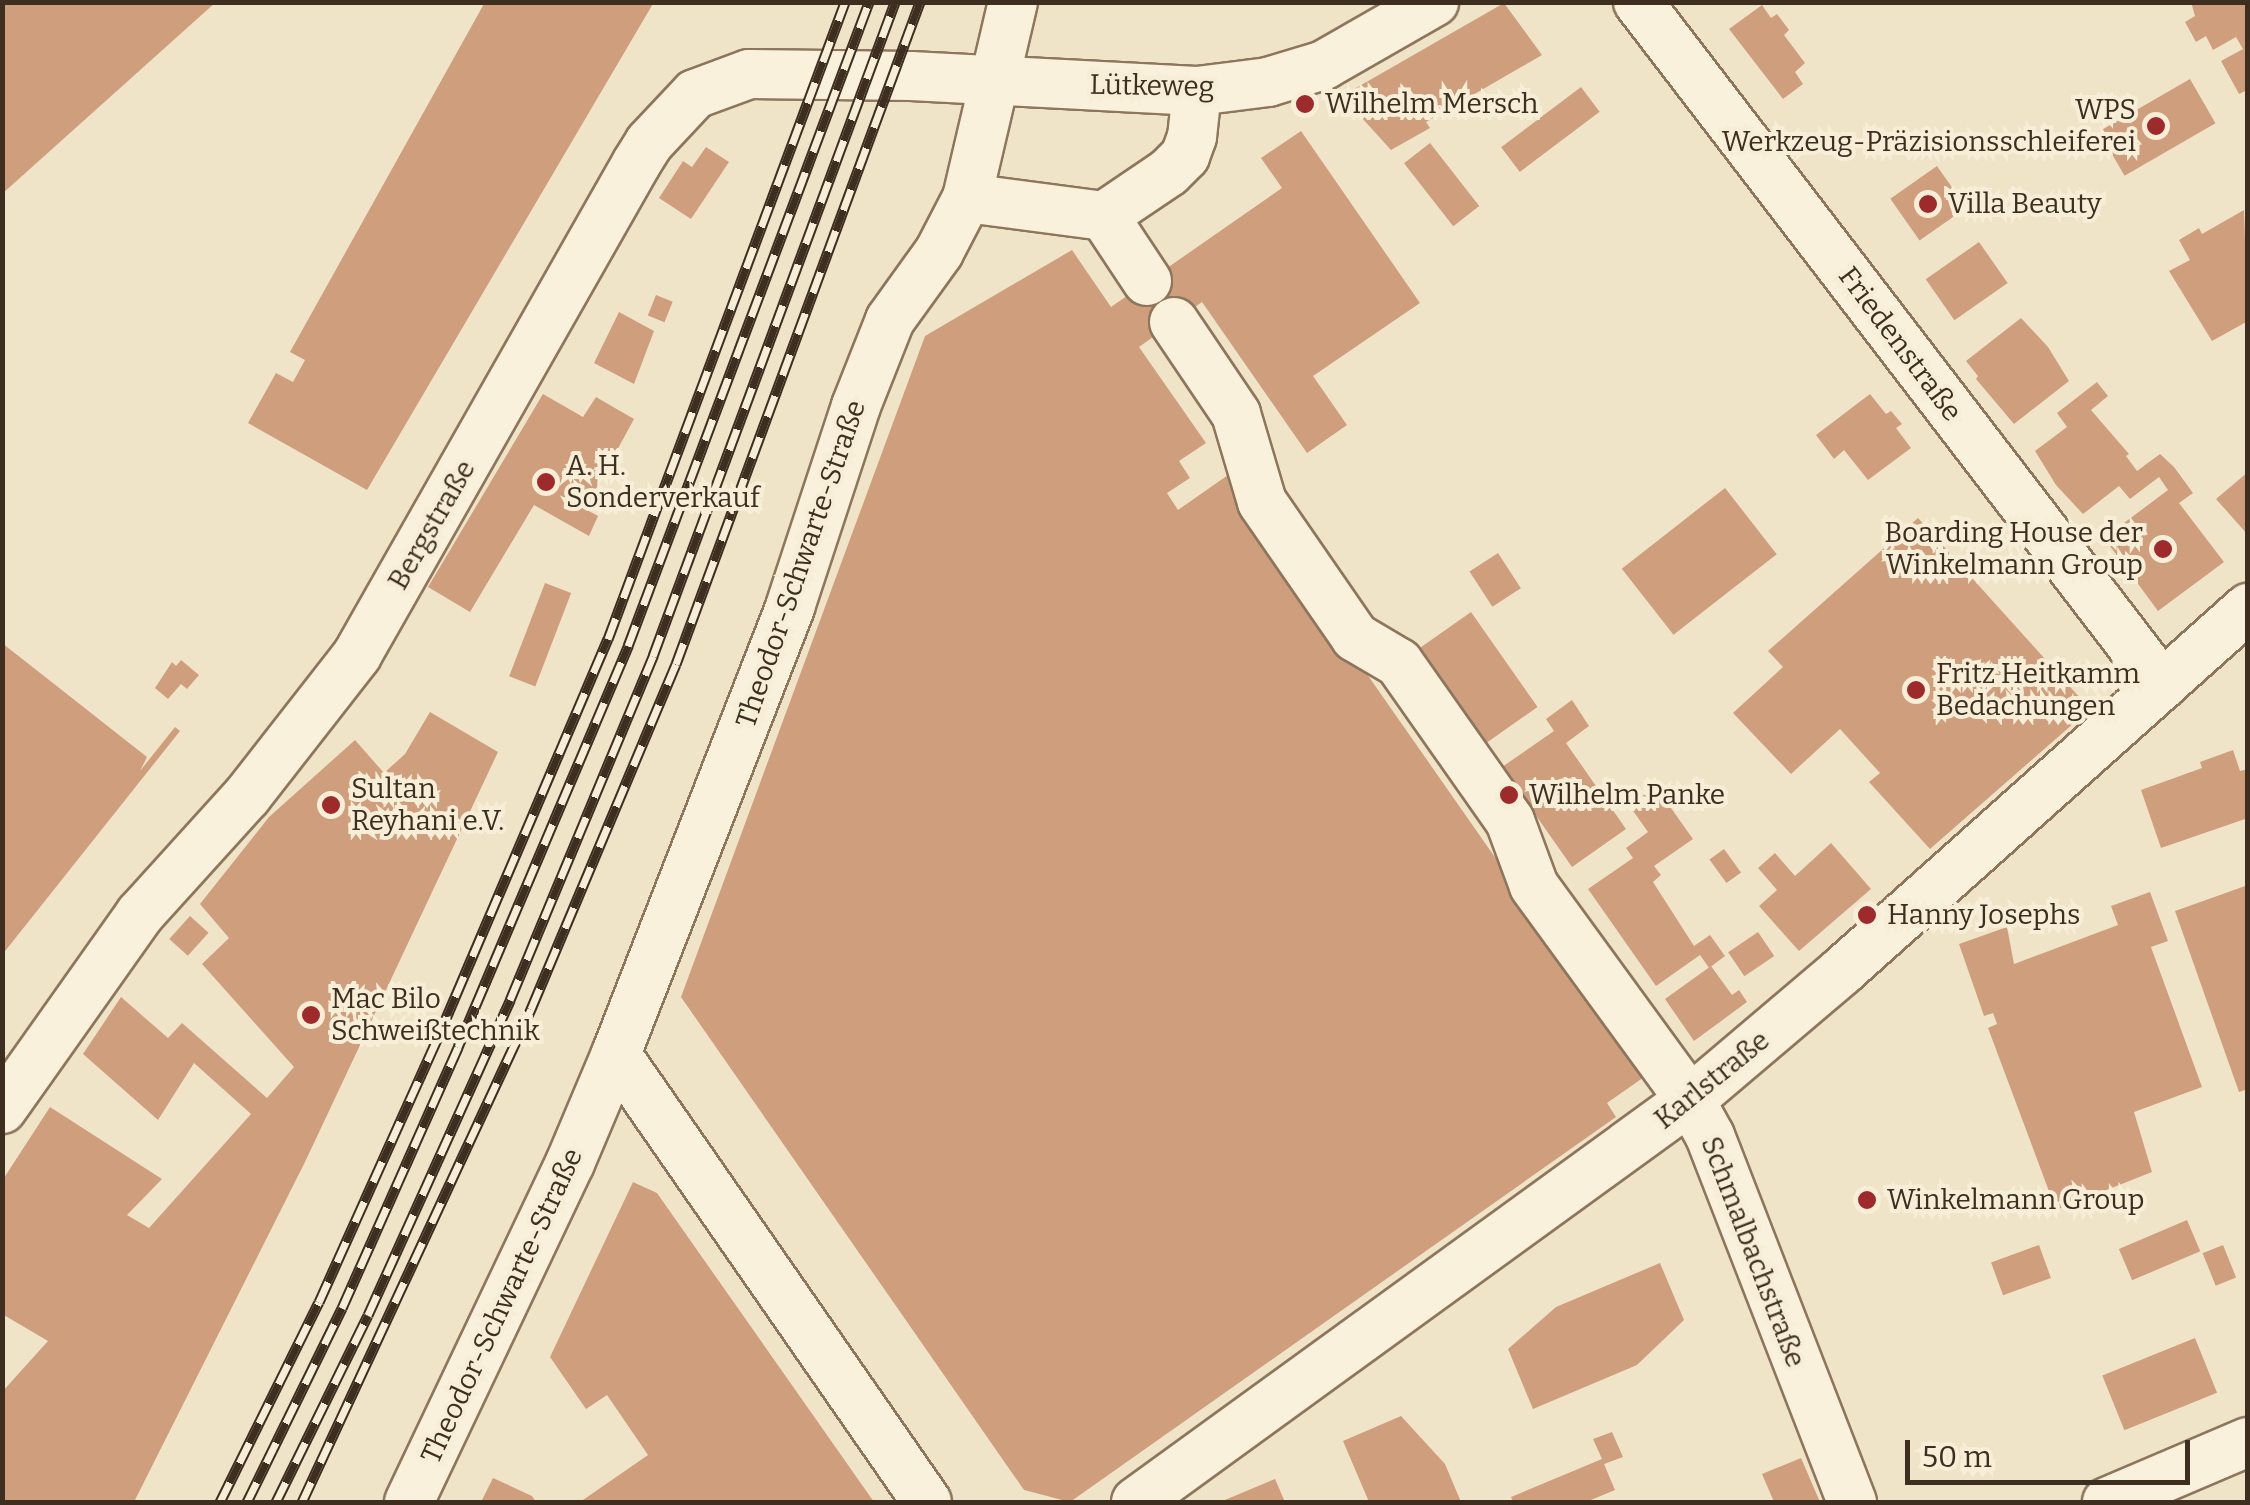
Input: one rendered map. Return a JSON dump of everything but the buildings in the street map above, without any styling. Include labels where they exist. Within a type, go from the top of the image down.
[{"type":"street","name":"Theodor-Schwarte-Straße","points":[[409,1502],[570,1163],[616,1054],[790,607],[856,406],[890,320],[939,252],[967,198],[1013,2]]},
{"type":"street","name":"Lütkeweg","points":[[911,76],[1197,91],[1268,82],[1324,65],[1434,2]]},
{"type":"street","name":"Friedenstraße","points":[[1638,2],[2162,684]]},
{"type":"street","name":"Bergstraße","points":[[2,1109],[140,914],[247,796],[357,654],[649,143],[694,94],[749,74],[911,76]]},
{"type":"street","points":[[967,198],[1104,216],[1169,172],[1185,156],[1192,137],[1197,91]]},
{"type":"street","points":[[1104,216],[1147,282]]},
{"type":"street","name":"Schmalbachstraße","points":[[1174,322],[1236,414],[1262,502],[1355,636],[1399,663],[1510,821],[1534,886],[1690,1100],[1710,1136],[1852,1502]]},
{"type":"street","name":"Karlstraße","points":[[1136,1502],[1690,1100],[1842,971],[2248,608]]},
{"type":"street","points":[[616,1054],[926,1502]]},
{"type":"street","points":[[2107,1502],[2248,1442]]},
{"type":"railway","points":[[220,1502],[319,1302],[438,1037],[608,639],[845,2]]},
{"type":"railway","points":[[247,1502],[342,1308],[628,646],[869,2]]},
{"type":"railway","points":[[276,1502],[368,1315],[510,1000],[653,656],[895,2]]},
{"type":"railway","points":[[302,1502],[531,1009],[676,664],[920,2]]},
{"type":"place","name":"Wilhelm Mersch","points":[[1305,104]]},
{"type":"place","name":"WPS Werkzeug-Präzisionsschleiferei","points":[[2156,126]]},
{"type":"place","name":"Villa Beauty","points":[[1928,204]]},
{"type":"place","name":"A. H. Sonderverkauf","points":[[546,482]]},
{"type":"place","name":"Boarding House der Winkelmann Group","points":[[2163,549]]},
{"type":"place","name":"Fritz Heitkamm Bedachungen","points":[[1916,690]]},
{"type":"place","name":"Wilhelm Panke","points":[[1509,795]]},
{"type":"place","name":"Sultan Reyhani e.V.","points":[[331,805]]},
{"type":"place","name":"Hanny Josephs","points":[[1867,915]]},
{"type":"place","name":"Mac Bilo Schweißtechnik","points":[[311,1015]]},
{"type":"place","name":"Winkelmann Group","points":[[1867,1200]]}]
